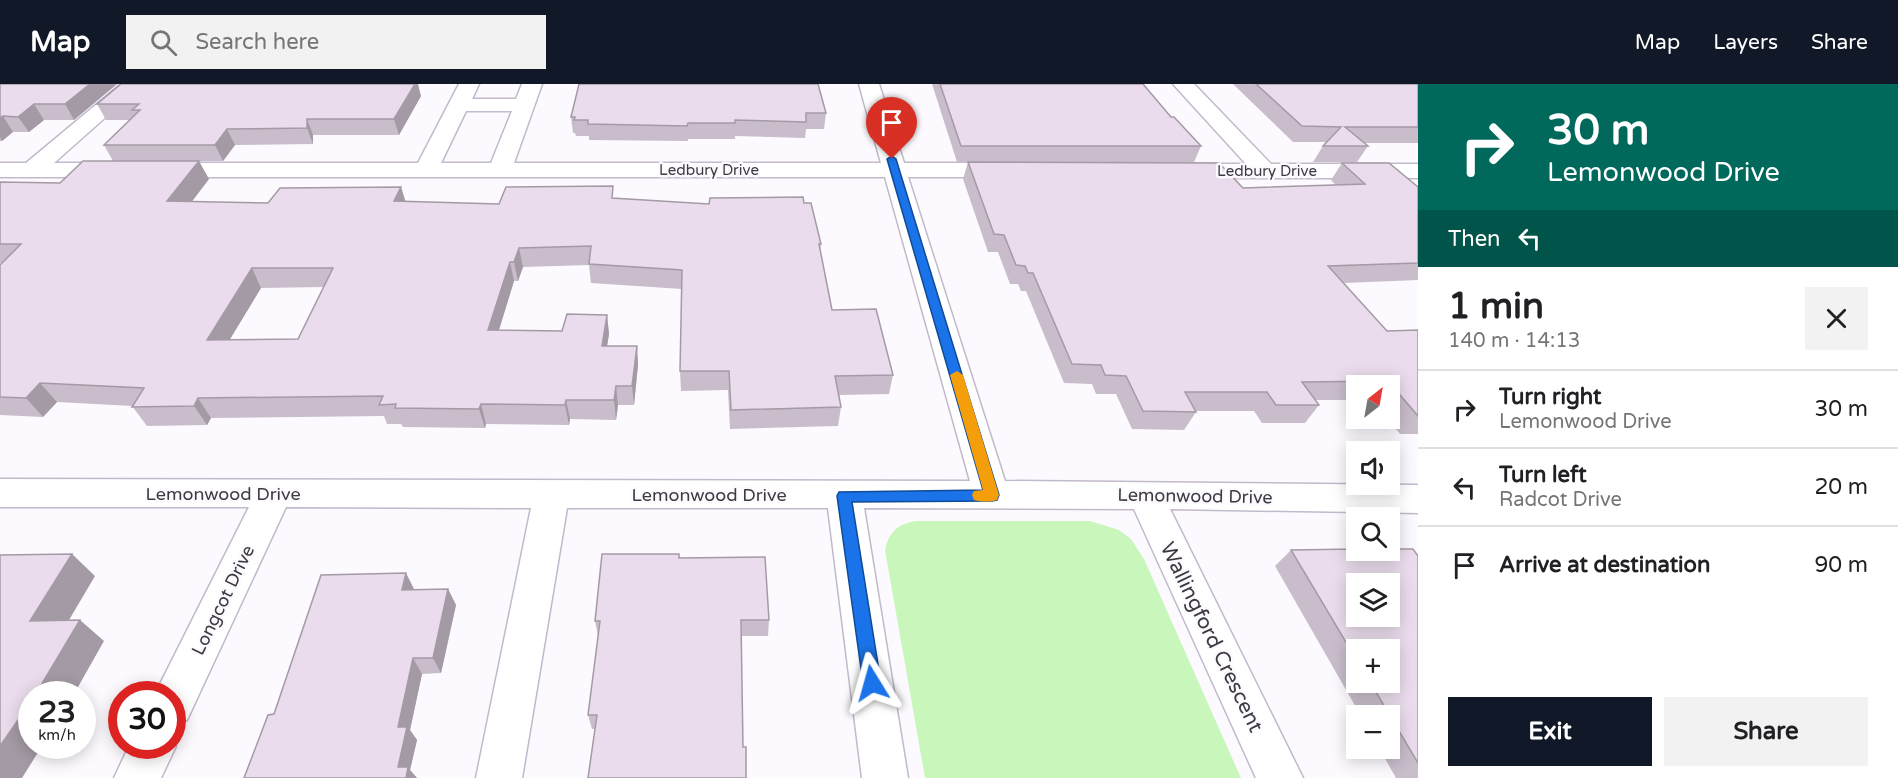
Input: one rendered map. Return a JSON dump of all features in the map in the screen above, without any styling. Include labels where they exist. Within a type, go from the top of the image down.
[{"type":"street","points":[[32,170],[133,84]]},
{"type":"street","points":[[426,170],[469,84]]},
{"type":"street","points":[[500,170],[532,84]]},
{"type":"street","points":[[869,84],[992,495]]},
{"type":"street","points":[[1183,84],[1265,171]]},
{"type":"street","points":[[458,105],[524,105]]},
{"type":"street","name":"Ledbury Drive","points":[[0,170],[1030,170]]},
{"type":"street","name":"Ledbury Drive","points":[[1159,171],[1418,171]]},
{"type":"street","name":"Lemonwood Drive","points":[[0,494],[1145,495],[1418,499]]},
{"type":"street","name":"Longcot Drive","points":[[184,681],[274,494]]},
{"type":"street","points":[[499,778],[551,495]]},
{"type":"street","name":"Wallingford Crescent","points":[[1145,495],[1280,778]]},
{"type":"street","points":[[844,496],[885,778]]},
{"type":"street","points":[[137,778],[146,759]]},
{"type":"green space","points":[[916,521],[1090,521],[1119,530],[1131,539],[1144,559],[1241,778],[925,778],[885,550],[895,530],[904,524]]},
{"type":"building","points":[[0,84],[90,84],[65,104],[34,104],[18,117],[3,116],[0,118]]},
{"type":"building","points":[[121,84],[415,84],[394,119],[307,119],[307,128],[227,129],[215,145],[104,145],[140,110],[132,110],[139,104],[97,104]]},
{"type":"building","points":[[579,84],[818,84],[826,113],[806,113],[806,122],[735,120],[735,123],[688,123],[687,126],[588,124],[588,120],[574,120],[575,117],[571,117]]},
{"type":"building","points":[[940,84],[1143,84],[1171,117],[1174,117],[1201,146],[961,146]]},
{"type":"building","points":[[1256,84],[1418,84],[1418,127],[1345,127],[1368,146],[1323,146],[1341,127],[1302,126]]},
{"type":"building","points":[[83,161],[199,161],[167,201],[268,203],[280,188],[401,187],[394,201],[499,204],[506,187],[613,186],[612,198],[709,204],[710,198],[803,197],[804,203],[811,203],[821,244],[819,244],[832,310],[876,309],[893,375],[835,376],[841,407],[731,410],[729,371],[680,371],[682,270],[589,264],[591,246],[519,248],[514,262],[510,262],[488,330],[562,331],[567,314],[607,315],[602,346],[637,346],[632,386],[616,386],[614,400],[566,400],[565,405],[481,404],[479,409],[395,408],[396,404],[379,405],[383,396],[198,398],[194,406],[132,407],[144,388],[40,383],[26,398],[0,397],[0,265],[21,244],[0,244],[0,182],[60,183]],"holes":[[[252,268],[333,268],[298,339],[207,340]]]},
{"type":"building","points":[[968,162],[1219,163],[1243,188],[1365,184],[1342,163],[1389,163],[1418,187],[1418,263],[1328,266],[1387,331],[1418,330],[1418,416],[1400,395],[1400,375],[1346,375],[1346,381],[1302,382],[1319,405],[1276,405],[1267,392],[1185,392],[1196,412],[1143,411],[1126,376],[1105,375],[1101,365],[1072,364],[1033,273],[1028,273],[1025,266],[1016,265],[1004,235],[994,234]]},
{"type":"building","points":[[1346,549],[1346,561],[1400,561],[1400,549],[1413,549],[1418,556],[1418,763],[1400,733],[1400,705],[1384,705],[1377,693],[1400,693],[1400,639],[1346,639],[1346,642],[1291,550]]},
{"type":"building","points":[[72,554],[30,621],[80,620],[44,681],[18,681],[18,720],[0,746],[0,555]]},
{"type":"building","points":[[602,554],[679,554],[679,558],[765,557],[769,620],[741,620],[743,747],[746,747],[746,778],[588,778],[597,715],[588,715],[600,621],[595,621]]},
{"type":"building","points":[[406,573],[402,590],[448,589],[433,658],[413,658],[398,727],[407,727],[398,767],[408,767],[406,778],[244,778],[268,715],[274,714],[321,575]]},
{"type":"slow traffic","points":[[957,375],[992,495],[980,495]]},
{"type":"route","points":[[872,683],[844,496],[992,495],[892,159]]}]
